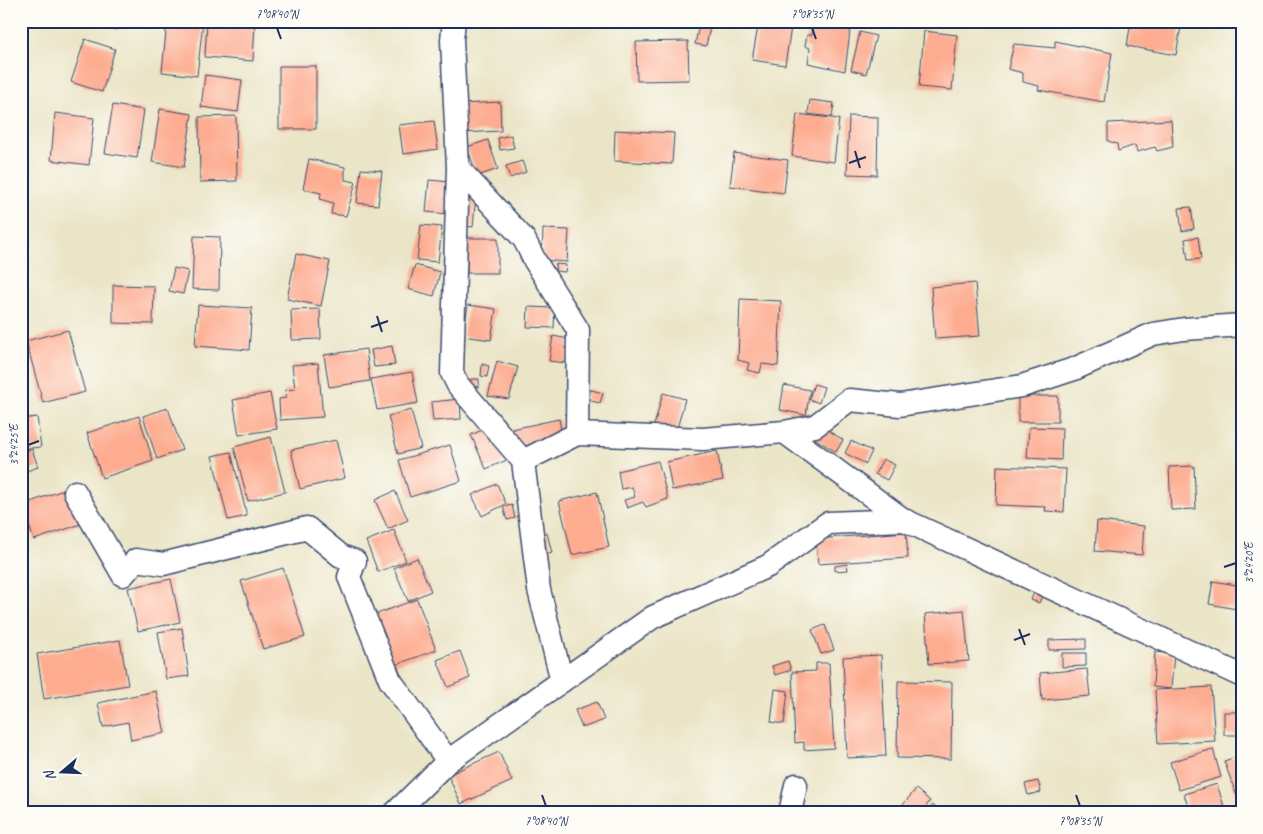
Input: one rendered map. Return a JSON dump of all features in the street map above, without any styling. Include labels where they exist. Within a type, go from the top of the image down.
[{"type":"street","points":[[454,21],[452,40],[458,168],[452,373],[458,385],[523,461],[539,590],[562,681]]},
{"type":"street","points":[[458,168],[524,239],[535,261],[578,330],[576,434]]},
{"type":"street","points":[[523,461],[576,434],[703,439],[784,432],[815,426],[849,400],[900,405],[1022,386],[1074,369],[1153,334],[1184,329],[1242,326]]},
{"type":"street","points":[[784,432],[904,520],[1242,676]]},
{"type":"street","points":[[75,492],[123,575],[136,560],[163,564],[307,528],[340,556],[355,561],[349,577],[390,680],[448,761]]},
{"type":"street","points":[[395,813],[448,761],[653,617],[768,566],[828,523],[904,520]]},
{"type":"street","points":[[790,813],[796,785]]},
{"type":"building","points":[[90,21],[120,21],[118,30]]},
{"type":"building","points":[[167,21],[203,21],[197,76],[162,72]]},
{"type":"building","points":[[207,21],[255,23],[253,61],[205,57]]},
{"type":"building","points":[[759,21],[792,21],[785,65],[752,60]]},
{"type":"building","points":[[813,21],[851,23],[845,71],[808,63],[810,48],[805,46],[807,35],[812,35]]},
{"type":"building","points":[[946,21],[970,21],[969,26]]},
{"type":"building","points":[[1131,21],[1182,21],[1176,55],[1127,46]]},
{"type":"building","points":[[699,25],[710,28],[706,46],[695,44]]},
{"type":"building","points":[[924,31],[957,35],[952,90],[919,87]]},
{"type":"building","points":[[860,32],[876,36],[866,74],[851,70]]},
{"type":"building","points":[[85,39],[115,49],[102,92],[71,82]]},
{"type":"building","points":[[688,41],[689,80],[637,81],[636,42]]},
{"type":"building","points":[[1055,41],[1112,53],[1104,102],[1038,90],[1039,86],[1023,82],[1023,73],[1008,69],[1014,44],[1055,48]]},
{"type":"building","points":[[279,66],[316,66],[316,129],[279,129]]},
{"type":"building","points":[[205,75],[242,80],[238,112],[201,107]]},
{"type":"building","points":[[810,100],[834,103],[832,117],[808,114]]},
{"type":"building","points":[[500,102],[501,131],[462,133],[461,104]]},
{"type":"building","points":[[113,105],[144,110],[137,158],[105,153]]},
{"type":"building","points":[[160,109],[192,114],[184,167],[152,162]]},
{"type":"building","points":[[55,113],[94,118],[89,165],[51,160]]},
{"type":"building","points":[[797,114],[839,119],[834,162],[792,156]]},
{"type":"building","points":[[236,116],[237,181],[200,182],[199,117]]},
{"type":"building","points":[[849,116],[878,117],[877,175],[847,174]]},
{"type":"building","points":[[1171,120],[1173,147],[1157,151],[1155,147],[1137,152],[1135,145],[1118,151],[1117,144],[1108,141],[1108,123]]},
{"type":"building","points":[[434,121],[438,149],[403,154],[399,125]]},
{"type":"building","points":[[615,130],[674,133],[672,164],[614,161]]},
{"type":"building","points":[[511,135],[514,148],[500,150],[498,138]]},
{"type":"building","points":[[488,140],[498,169],[477,176],[467,147]]},
{"type":"building","points":[[734,153],[788,160],[784,193],[730,186]]},
{"type":"building","points":[[309,159],[345,167],[345,180],[356,182],[346,216],[331,214],[333,203],[320,199],[321,193],[303,189]]},
{"type":"building","points":[[522,161],[526,172],[510,178],[506,166]]},
{"type":"building","points":[[361,169],[382,171],[378,205],[357,203]]},
{"type":"building","points":[[429,180],[450,182],[448,214],[426,212]]},
{"type":"building","points":[[462,193],[476,195],[473,227],[459,225]]},
{"type":"building","points":[[1191,207],[1194,229],[1182,231],[1179,208]]},
{"type":"building","points":[[421,225],[442,227],[438,262],[417,260]]},
{"type":"building","points":[[543,229],[569,230],[567,262],[542,260]]},
{"type":"building","points":[[194,236],[220,237],[219,290],[192,289]]},
{"type":"building","points":[[1198,237],[1201,259],[1188,260],[1185,239]]},
{"type":"building","points":[[467,238],[498,238],[498,273],[467,273]]},
{"type":"building","points":[[296,254],[330,261],[321,306],[287,299]]},
{"type":"building","points":[[556,264],[566,265],[565,272],[555,271]]},
{"type":"building","points":[[415,265],[440,272],[434,296],[408,289]]},
{"type":"building","points":[[174,268],[188,271],[183,294],[169,291]]},
{"type":"building","points":[[975,283],[980,336],[935,339],[931,287]]},
{"type":"building","points":[[113,285],[154,286],[153,324],[113,323]]},
{"type":"building","points":[[740,299],[781,301],[778,366],[762,364],[760,373],[747,370],[749,363],[738,360]]},
{"type":"building","points":[[198,305],[252,308],[249,350],[195,346]]},
{"type":"building","points":[[468,305],[496,309],[491,340],[463,336]]},
{"type":"building","points":[[528,307],[555,308],[554,328],[527,327]]},
{"type":"building","points":[[320,309],[321,339],[292,340],[291,310]]},
{"type":"building","points":[[68,330],[85,392],[43,403],[26,341]]},
{"type":"building","points":[[553,336],[569,339],[566,363],[549,361]]},
{"type":"building","points":[[392,346],[395,365],[374,367],[371,350]]},
{"type":"building","points":[[366,349],[370,381],[329,387],[324,355]]},
{"type":"building","points":[[497,361],[518,367],[509,399],[488,396]]},
{"type":"building","points":[[318,363],[323,417],[280,420],[279,399],[286,398],[285,390],[295,389],[292,365]]},
{"type":"building","points":[[482,364],[489,366],[487,377],[481,376]]},
{"type":"building","points":[[412,372],[418,403],[377,410],[371,379]]},
{"type":"building","points":[[471,379],[479,379],[479,387],[470,386]]},
{"type":"building","points":[[814,384],[824,387],[819,403],[809,399]]},
{"type":"building","points":[[784,385],[810,390],[806,415],[780,410]]},
{"type":"building","points":[[588,389],[603,393],[600,403],[586,400]]},
{"type":"building","points":[[270,393],[277,429],[239,435],[233,400]]},
{"type":"building","points":[[663,393],[685,399],[675,436],[653,429]]},
{"type":"building","points":[[1018,396],[1058,396],[1058,422],[1018,422]]},
{"type":"building","points":[[460,399],[461,419],[433,421],[431,402]]},
{"type":"building","points":[[168,408],[182,450],[157,459],[143,416]]},
{"type":"building","points":[[411,410],[421,448],[398,454],[388,416]]},
{"type":"building","points":[[139,416],[153,461],[102,478],[87,433]]},
{"type":"building","points":[[37,417],[41,447],[21,449],[21,419]]},
{"type":"building","points":[[559,419],[563,440],[517,450],[512,429]]},
{"type":"building","points":[[491,426],[507,460],[486,469],[471,435]]},
{"type":"building","points":[[822,426],[843,440],[836,452],[814,438]]},
{"type":"building","points":[[1029,427],[1062,428],[1061,460],[1027,458]]},
{"type":"building","points":[[271,437],[285,492],[248,501],[234,447]]},
{"type":"building","points":[[336,440],[345,478],[300,489],[291,450]]},
{"type":"building","points":[[851,441],[872,451],[866,464],[845,453]]},
{"type":"building","points":[[450,445],[461,481],[410,497],[399,460]]},
{"type":"building","points":[[32,449],[38,467],[21,473],[21,452]]},
{"type":"building","points":[[717,451],[723,480],[672,490],[667,462]]},
{"type":"building","points":[[231,452],[247,516],[228,520],[212,456]]},
{"type":"building","points":[[883,459],[895,465],[887,480],[875,474]]},
{"type":"building","points":[[658,461],[668,499],[646,507],[643,502],[627,508],[624,500],[635,497],[632,487],[621,489],[618,471]]},
{"type":"building","points":[[997,466],[1066,469],[1064,512],[1045,511],[1046,507],[996,505]]},
{"type":"building","points":[[1194,466],[1196,509],[1171,510],[1169,467]]},
{"type":"building","points":[[497,484],[506,504],[482,516],[472,495]]},
{"type":"building","points":[[69,488],[81,524],[34,540],[22,505]]},
{"type":"building","points":[[395,491],[408,520],[388,529],[375,500]]},
{"type":"building","points":[[597,492],[609,547],[572,555],[559,501]]},
{"type":"building","points":[[512,505],[515,518],[507,520],[503,507]]},
{"type":"building","points":[[1097,521],[1144,526],[1142,555],[1095,551]]},
{"type":"building","points":[[394,530],[406,561],[378,572],[366,541]]},
{"type":"building","points":[[21,531],[26,550],[21,551]]},
{"type":"building","points":[[906,532],[908,558],[818,564],[816,539]]},
{"type":"building","points":[[547,533],[552,553],[541,556],[536,536]]},
{"type":"building","points":[[417,558],[431,591],[408,601],[394,568]]},
{"type":"building","points":[[847,564],[848,570],[835,571],[835,566]]},
{"type":"building","points":[[283,568],[305,637],[263,649],[241,581]]},
{"type":"building","points":[[171,579],[180,622],[138,631],[128,588]]},
{"type":"building","points":[[1213,581],[1242,586],[1242,610],[1209,604]]},
{"type":"building","points":[[1038,583],[1046,587],[1039,603],[1031,600]]},
{"type":"building","points":[[417,599],[436,650],[392,666],[374,615]]},
{"type":"building","points":[[964,610],[969,661],[929,664],[925,614]]},
{"type":"building","points":[[825,625],[834,650],[821,654],[812,630]]},
{"type":"building","points":[[182,628],[189,676],[166,679],[158,632]]},
{"type":"building","points":[[1086,639],[1086,649],[1049,650],[1049,640]]},
{"type":"building","points":[[120,640],[128,685],[44,699],[37,654]]},
{"type":"building","points":[[460,651],[470,678],[448,687],[437,660]]},
{"type":"building","points":[[1155,652],[1174,654],[1171,689],[1153,687]]},
{"type":"building","points":[[1062,653],[1086,653],[1086,666],[1062,667]]},
{"type":"building","points":[[881,655],[886,756],[847,758],[843,657]]},
{"type":"building","points":[[788,661],[791,670],[775,675],[772,666]]},
{"type":"building","points":[[816,663],[829,663],[834,748],[804,750],[804,742],[795,743],[792,672],[816,671]]},
{"type":"building","points":[[1087,669],[1090,696],[1042,700],[1040,673]]},
{"type":"building","points":[[898,681],[952,682],[951,759],[897,758]]},
{"type":"building","points":[[1211,687],[1215,741],[1158,744],[1155,690]]},
{"type":"building","points":[[775,689],[788,691],[784,724],[771,722]]},
{"type":"building","points":[[156,691],[165,733],[131,740],[128,722],[103,727],[98,703]]},
{"type":"building","points":[[597,702],[604,720],[582,728],[575,710]]},
{"type":"building","points":[[1224,712],[1242,712],[1242,735],[1224,735]]},
{"type":"building","points":[[1213,749],[1221,777],[1179,790],[1170,762]]},
{"type":"building","points":[[499,752],[512,781],[461,804],[448,775]]},
{"type":"building","points":[[1242,755],[1242,792],[1236,794],[1224,761]]},
{"type":"building","points":[[1038,781],[1041,792],[1028,795],[1025,784]]},
{"type":"building","points":[[1217,784],[1226,813],[1190,813],[1184,794]]},
{"type":"building","points":[[916,789],[930,801],[921,813],[896,813]]},
{"type":"building","points":[[933,805],[940,813],[925,813]]}]
